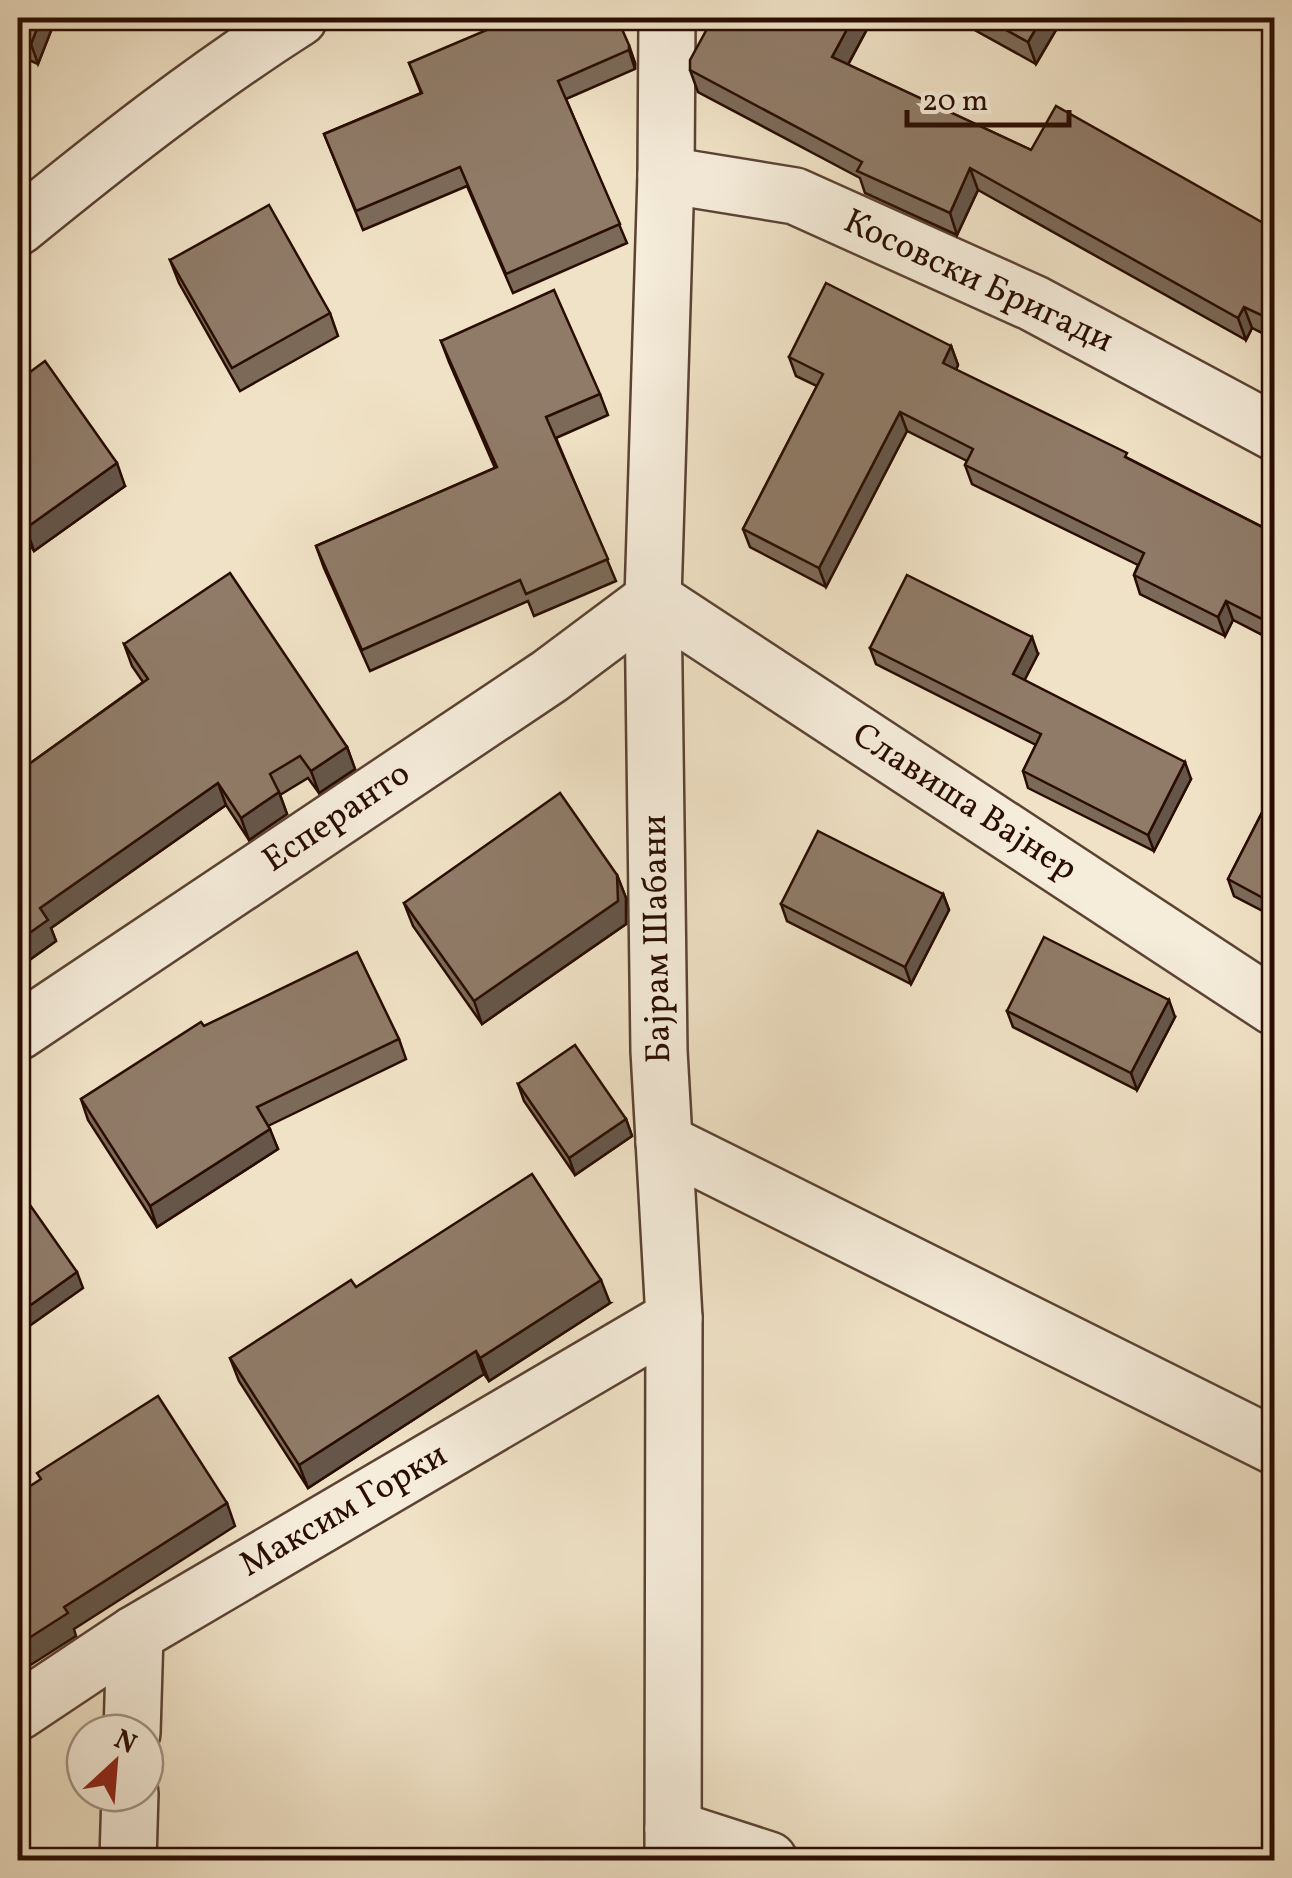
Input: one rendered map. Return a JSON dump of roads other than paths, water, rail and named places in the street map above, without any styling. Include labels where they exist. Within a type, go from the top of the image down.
[{"type":"street","points":[[18,227],[226,64],[298,18]]},
{"type":"street","name":"Бајрам Шабани","points":[[667,18],[653,600],[659,1033],[674,1318],[673,1845]]},
{"type":"street","name":"Косовски Бригади","points":[[666,175],[795,196],[1032,303],[1274,432]]},
{"type":"street","name":"Славиша Вајнер","points":[[653,600],[1274,1007]]},
{"type":"street","name":"Есперанто","points":[[18,1032],[550,676],[653,600]]},
{"type":"street","points":[[664,1142],[1274,1446]]},
{"type":"street","name":"Максим Горки","points":[[18,1712],[134,1634],[674,1318]]},
{"type":"street","points":[[132,1713],[134,1634]]},
{"type":"street","points":[[128,1860],[129,1813]]},
{"type":"street","points":[[673,1845],[769,1860]]}]
